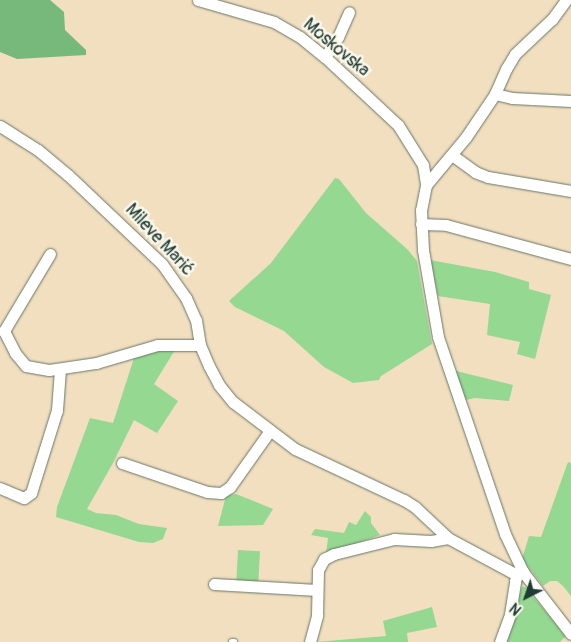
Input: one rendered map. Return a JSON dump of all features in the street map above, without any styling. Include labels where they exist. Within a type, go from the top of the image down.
[{"type":"street","name":"Moskovska","points":[[198,0],[274,22],[300,37],[325,57],[398,125],[423,164],[426,185],[421,224],[429,294],[443,358],[482,461],[505,534],[520,573]]},
{"type":"street","points":[[426,185],[452,155],[495,94],[515,54],[552,19],[566,0]]},
{"type":"street","points":[[325,57],[338,37],[349,12]]},
{"type":"street","points":[[495,94],[512,98],[571,101]]},
{"type":"street","name":"Mileve Marić","points":[[0,126],[38,150],[68,175],[156,258],[177,282],[196,320],[200,345],[218,385],[233,402],[270,432],[310,458],[415,507],[448,538],[520,573]]},
{"type":"street","points":[[452,155],[464,166],[488,177],[571,191]]},
{"type":"street","points":[[423,164],[432,168],[441,167]]},
{"type":"street","points":[[421,224],[446,225],[571,259]]},
{"type":"street","points":[[50,254],[2,329],[14,353],[26,366],[38,370],[60,369],[96,363],[157,346],[200,345]]},
{"type":"street","points":[[0,488],[24,498],[31,493],[57,410],[60,369]]},
{"type":"street","points":[[122,464],[207,492],[221,493],[230,487],[270,432]]},
{"type":"street","points":[[310,642],[317,615],[320,564],[334,554],[394,539],[431,542],[448,538]]},
{"type":"street","points":[[520,573],[571,634]]},
{"type":"street","points":[[500,642],[510,614],[520,573]]},
{"type":"street","points":[[214,584],[317,590]]},
{"type":"green space","points":[[0,0],[50,0],[64,12],[65,30],[86,50],[86,55],[17,59],[0,52]]},
{"type":"green space","points":[[335,178],[339,179],[366,213],[407,249],[417,261],[432,344],[381,376],[379,380],[353,383],[324,367],[284,331],[235,307],[229,301],[271,263]]},
{"type":"green space","points":[[430,260],[495,272],[529,282],[529,289],[551,295],[535,359],[517,354],[520,342],[487,335],[490,304],[438,296]]},
{"type":"green space","points":[[175,350],[154,384],[178,401],[157,433],[134,420],[113,463],[87,509],[96,513],[116,515],[139,524],[167,528],[163,539],[153,543],[139,542],[56,517],[57,507],[90,418],[113,423],[134,358],[159,351]]},
{"type":"green space","points":[[452,370],[513,385],[509,401],[475,398],[466,400]]},
{"type":"green space","points":[[568,462],[571,463],[571,596],[557,581],[550,581],[543,586],[522,559],[529,536],[541,537]]},
{"type":"green space","points":[[236,494],[273,509],[263,525],[218,526],[226,496]]},
{"type":"green space","points":[[365,511],[371,517],[371,523],[380,535],[326,554],[328,538],[311,535],[315,529],[344,533],[349,522],[356,525]]},
{"type":"green space","points":[[238,550],[260,551],[258,582],[236,581]]},
{"type":"green space","points":[[522,587],[525,587],[566,636],[560,642],[505,642]]},
{"type":"green space","points":[[432,607],[437,627],[407,633],[408,642],[316,642],[386,636],[383,621]]}]
